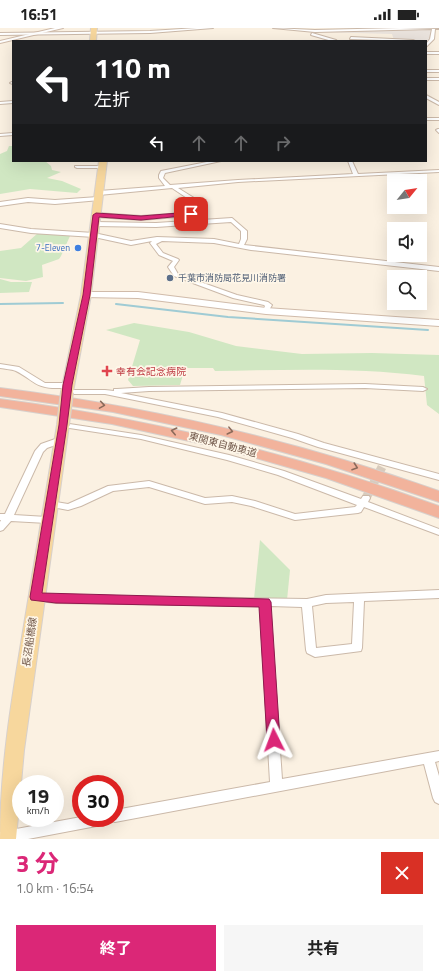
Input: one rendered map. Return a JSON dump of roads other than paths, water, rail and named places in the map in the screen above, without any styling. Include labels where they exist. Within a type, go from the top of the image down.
[{"type":"highway","points":[[0,389],[50,403]]},
{"type":"highway","name":"東関東自動車道","points":[[0,392],[156,427],[269,456],[374,488],[439,512]]},
{"type":"highway","name":"東関東自動車道","points":[[0,403],[50,403],[122,408],[209,426],[279,444],[396,481],[439,497]]},
{"type":"highway","points":[[0,410],[50,403]]},
{"type":"highway","points":[[269,456],[439,518]]},
{"type":"highway","points":[[396,481],[439,494]]},
{"type":"main road","points":[[93,40],[94,30]]},
{"type":"main road","name":"長沼船橋線","points":[[4,838],[14,750],[35,597],[62,432],[67,389],[86,295],[103,164]]},
{"type":"street","points":[[0,42],[61,28]]},
{"type":"street","points":[[0,34],[35,34],[94,30],[150,31],[211,28]]},
{"type":"street","points":[[275,28],[323,36],[333,40]]},
{"type":"street","points":[[434,28],[430,41],[439,39]]},
{"type":"street","points":[[291,30],[438,28]]},
{"type":"street","points":[[150,31],[153,37]]},
{"type":"street","points":[[351,38],[392,40]]},
{"type":"street","points":[[427,53],[439,53]]},
{"type":"street","points":[[427,71],[439,71]]},
{"type":"street","points":[[427,79],[439,79]]},
{"type":"street","points":[[427,97],[439,104]]},
{"type":"street","points":[[0,103],[12,102]]},
{"type":"street","points":[[427,119],[439,119]]},
{"type":"street","points":[[0,135],[12,134]]},
{"type":"street","points":[[208,222],[192,199],[171,187],[161,178],[163,172],[214,162]]},
{"type":"street","points":[[350,162],[356,174]]},
{"type":"street","points":[[77,167],[103,164]]},
{"type":"street","points":[[0,204],[28,200],[55,202],[171,187],[356,174],[439,171]]},
{"type":"street","points":[[96,220],[146,218],[202,213]]},
{"type":"street","points":[[96,220],[156,225],[232,220],[244,231],[244,239],[241,246]]},
{"type":"street","points":[[0,226],[32,231],[94,235],[131,244],[157,240],[214,241],[241,246],[439,270]]},
{"type":"street","points":[[175,240],[153,243],[161,254],[176,260],[172,267],[176,275],[235,297],[266,303],[269,305],[266,311]]},
{"type":"street","points":[[86,295],[138,294],[266,311],[439,323]]},
{"type":"street","points":[[0,366],[18,368],[38,383],[67,389],[105,392],[183,407],[252,423],[384,465],[439,477]]},
{"type":"street","points":[[105,392],[157,388],[365,386],[423,390]]},
{"type":"street","points":[[0,528],[4,517],[39,451],[62,432],[141,438],[230,458],[281,473],[363,501],[439,532]]},
{"type":"street","points":[[4,517],[48,512],[78,504],[111,488],[149,484],[205,501],[232,499],[252,503],[295,517],[358,510],[363,501]]},
{"type":"street","points":[[35,597],[56,599],[307,603],[326,599],[439,594]]},
{"type":"street","points":[[307,603],[311,650],[315,653],[357,648],[359,598]]},
{"type":"street","points":[[265,602],[276,786]]},
{"type":"street","points":[[124,814],[434,757],[439,798]]},
{"type":"street","points":[[4,838],[72,825]]},
{"type":"waterway","points":[[0,304],[63,303]]},
{"type":"waterway","points":[[116,304],[228,317],[428,330]]},
{"type":"tunnel","points":[[366,498],[382,467]]},
{"type":"place","name":"7-Eleven","points":[[78,248]]},
{"type":"place","name":"千葉市消防局花見川消防署","points":[[170,278]]},
{"type":"place","name":"幸有会記念病院","points":[[107,371]]}]
